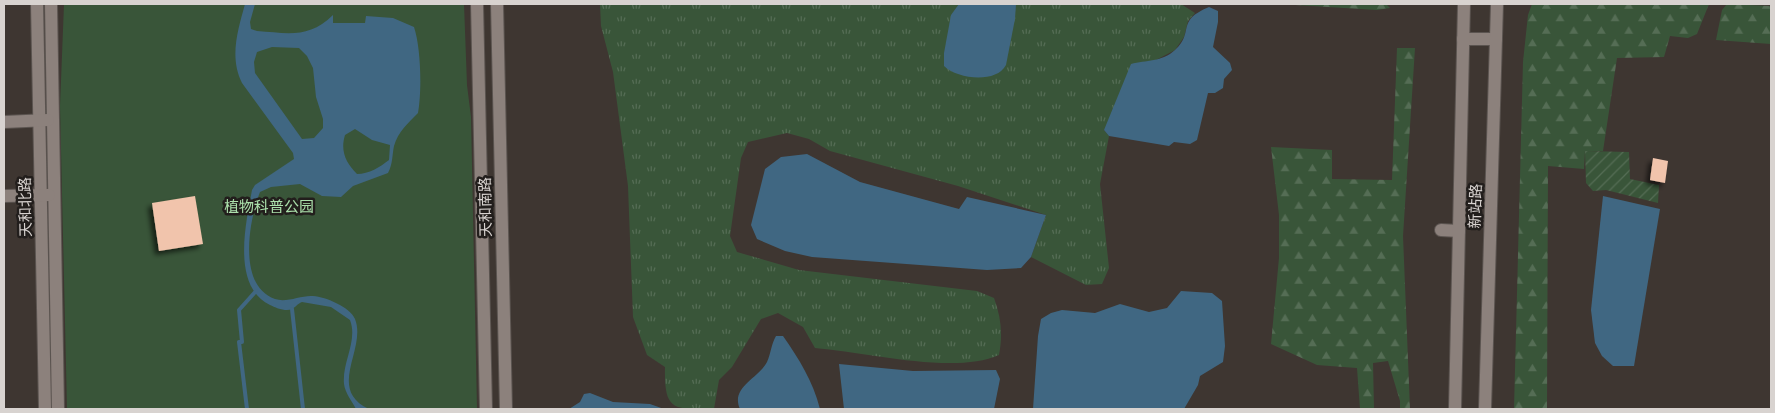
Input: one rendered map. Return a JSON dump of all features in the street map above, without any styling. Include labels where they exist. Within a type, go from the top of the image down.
[{"type":"street","name":"天和北路","points":[[37,4],[45,409]]},
{"type":"street","name":"天和北路","points":[[51,4],[58,409]]},
{"type":"street","name":"天和南路","points":[[477,4],[486,409]]},
{"type":"street","name":"天和南路","points":[[497,4],[506,409]]},
{"type":"street","points":[[1456,4],[1462,75]]},
{"type":"street","name":"新站路","points":[[1455,409],[1464,4]]},
{"type":"street","name":"新站路","points":[[1485,409],[1497,4]]},
{"type":"street","points":[[1494,79],[1503,4]]},
{"type":"street","points":[[1463,39],[1496,39]]},
{"type":"street","points":[[4,122],[53,120]]},
{"type":"street","points":[[4,196],[54,195]]},
{"type":"street","points":[[1441,230],[1459,231]]},
{"type":"green space","name":"植物科普公园","points":[[64,4],[464,4],[467,85],[471,117],[477,409],[67,409],[60,106]]},
{"type":"green space","points":[[600,4],[1181,4],[1195,13],[1188,21],[1184,37],[1175,50],[1154,61],[1104,130],[1109,136],[1100,184],[1109,268],[1102,284],[1086,285],[1031,257],[1046,215],[958,186],[830,151],[809,139],[787,133],[748,142],[741,158],[730,236],[737,252],[799,270],[977,291],[994,298],[1001,326],[999,355],[980,361],[934,363],[815,348],[803,327],[778,313],[761,319],[732,367],[719,380],[714,409],[689,409],[674,405],[670,400],[665,382],[665,367],[647,355],[633,317],[628,186],[613,72],[601,26]]},
{"type":"green space","points":[[1279,4],[1386,4],[1390,8],[1377,10]]},
{"type":"green space","points":[[1532,4],[1709,4],[1697,34],[1688,38],[1670,36],[1664,57],[1617,58],[1603,151],[1585,151],[1584,169],[1548,166],[1547,409],[1514,409],[1523,62],[1528,15]]},
{"type":"green space","points":[[1727,4],[1771,6],[1771,44],[1716,40],[1722,10]]},
{"type":"green space","points":[[1397,48],[1415,48],[1403,236],[1410,409],[1400,409],[1400,401],[1388,361],[1373,363],[1374,409],[1360,409],[1357,368],[1317,365],[1271,344],[1279,258],[1279,215],[1271,147],[1332,150],[1332,179],[1392,180]]},
{"type":"green space","points":[[1585,151],[1629,152],[1630,179],[1659,185],[1658,203],[1606,190],[1593,191],[1586,183]]},
{"type":"water","points":[[245,4],[255,4],[250,22],[251,29],[257,31],[297,33],[315,28],[333,15],[333,23],[365,23],[366,16],[393,18],[414,27],[420,70],[418,113],[398,136],[388,173],[353,186],[341,197],[322,196],[300,184],[271,187],[260,192],[252,219],[250,235],[251,267],[255,281],[263,292],[280,300],[308,296],[318,297],[337,303],[348,310],[355,319],[357,331],[350,368],[350,391],[357,401],[369,409],[356,409],[347,394],[344,384],[345,368],[352,336],[350,320],[331,307],[302,302],[290,310],[278,308],[270,305],[258,296],[250,284],[244,253],[252,190],[255,185],[294,159],[293,153],[242,83],[238,73],[235,53]],"holes":[[[272,47],[299,48],[307,56],[313,68],[316,97],[323,119],[323,128],[314,138],[302,139],[255,73],[254,62],[257,52]],[[355,129],[372,140],[390,145],[389,160],[374,170],[357,174],[347,161],[343,146],[345,135]]]},
{"type":"water","points":[[959,4],[1016,4],[1006,65],[994,75],[976,78],[958,74],[944,66],[944,53],[951,15]]},
{"type":"water","points":[[1209,7],[1218,11],[1218,22],[1213,47],[1230,63],[1232,70],[1224,79],[1223,88],[1215,93],[1208,93],[1197,140],[1190,144],[1174,142],[1169,146],[1109,136],[1104,130],[1131,64],[1159,59],[1170,54],[1181,44],[1192,17]]},
{"type":"water","points":[[807,154],[860,182],[959,209],[967,197],[1046,215],[1031,257],[1021,268],[987,270],[812,257],[785,251],[757,239],[751,225],[765,169],[781,157]]},
{"type":"water","points":[[1603,196],[1660,209],[1634,366],[1613,366],[1602,356],[1595,343],[1591,310]]},
{"type":"water","points":[[1181,291],[1212,293],[1222,301],[1225,346],[1223,362],[1200,376],[1198,385],[1184,409],[1033,409],[1041,319],[1051,313],[1062,310],[1095,313],[1120,304],[1149,312],[1167,308]]},
{"type":"water","points":[[776,336],[783,336],[800,362],[814,389],[820,409],[740,409],[739,395],[747,383],[767,362]]},
{"type":"water","points":[[839,364],[913,371],[996,370],[1000,379],[994,409],[844,409]]},
{"type":"water","points":[[590,393],[613,402],[650,404],[664,409],[569,409],[580,402],[584,394]]},
{"type":"building","points":[[1653,158],[1668,161],[1665,183],[1650,180]]},
{"type":"building","points":[[195,196],[203,244],[159,251],[152,203]]},
{"type":"waterway","points":[[247,409],[239,342],[242,342],[239,310],[256,291]]},
{"type":"waterway","points":[[292,309],[303,409]]}]
